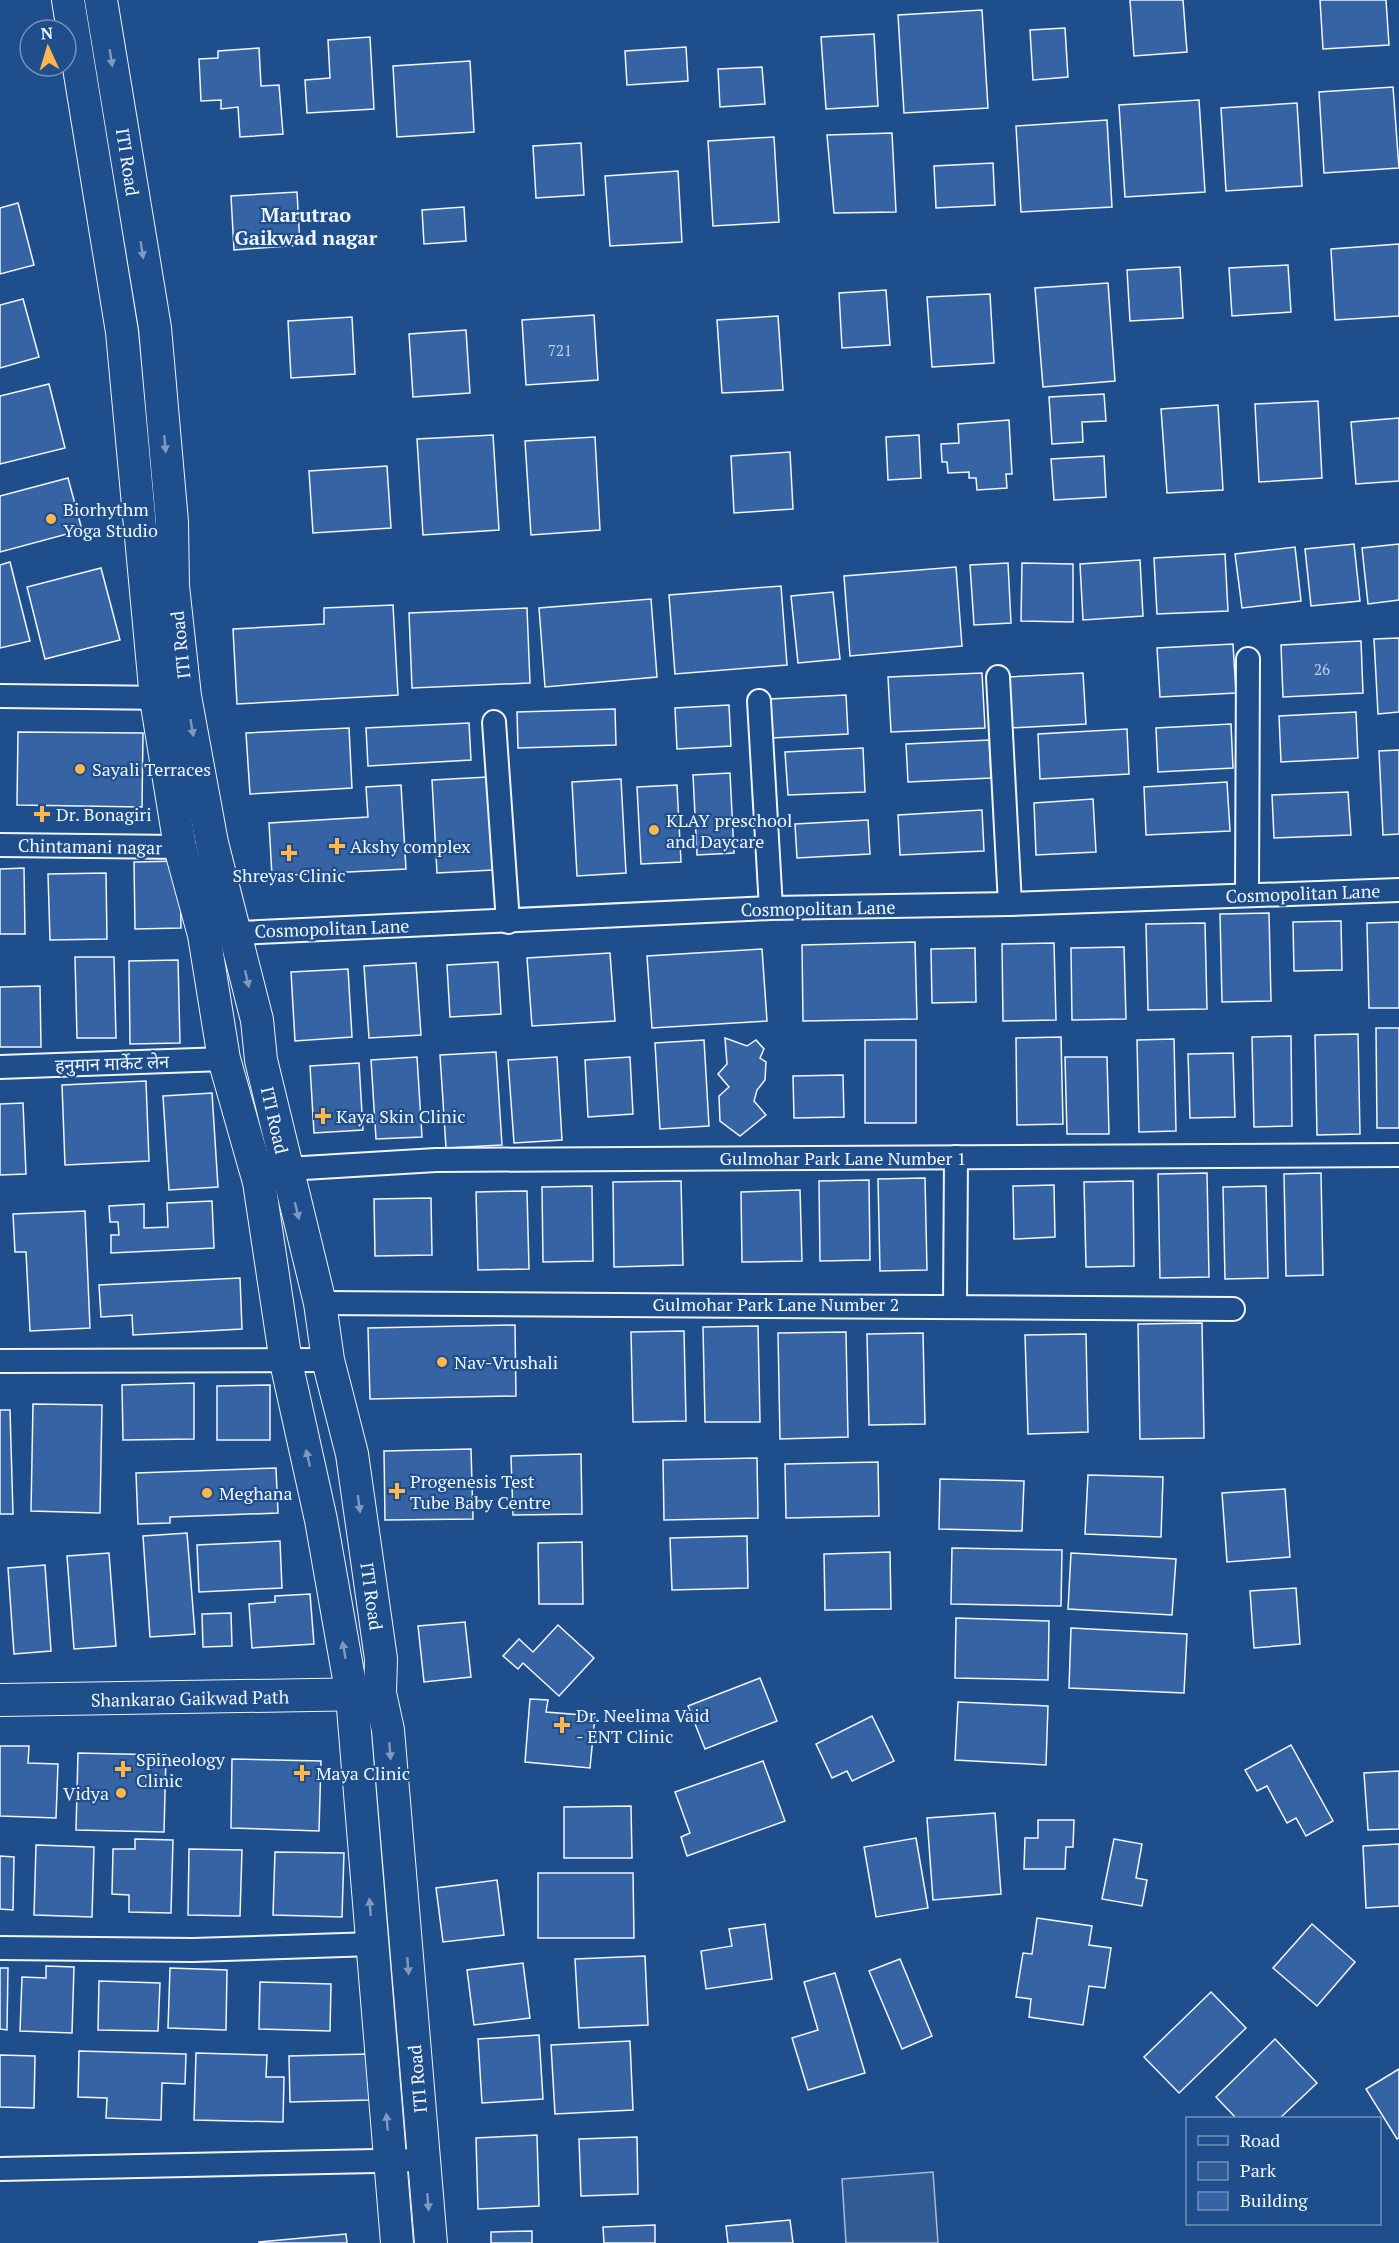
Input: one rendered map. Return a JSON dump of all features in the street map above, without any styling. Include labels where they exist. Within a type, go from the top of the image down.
[{"type":"main road","name":"ITI Road","points":[[68,0],[122,332],[171,698],[180,847],[204,935],[224,1059],[259,1182],[286,1362],[321,1520],[366,1695],[373,1944],[397,2243]]},
{"type":"main road","name":"ITI Road","points":[[101,0],[155,328],[172,522],[171,698],[237,932],[256,1020],[261,1060],[320,1302],[328,1360],[352,1454],[381,1659],[366,1695]]},
{"type":"main road","name":"ITI Road","points":[[366,1695],[388,1730],[431,2243]]},
{"type":"main road","name":"Shankarao Gaikwad Path","points":[[0,1700],[366,1695]]},
{"type":"street","points":[[1247,895],[1248,659]]},
{"type":"street","points":[[998,677],[1010,904]]},
{"type":"street","points":[[0,696],[171,698]]},
{"type":"street","points":[[759,701],[771,908]]},
{"type":"street","points":[[494,722],[508,922]]},
{"type":"street","name":"Chintamani nagar","points":[[0,844],[180,847]]},
{"type":"street","name":"Cosmopolitan Lane","points":[[204,935],[771,908],[1010,904],[1399,890]]},
{"type":"street","name":"हनुमान मार्केट लेन","points":[[0,1067],[224,1059]]},
{"type":"street","name":"Gulmohar Park Lane Number 1","points":[[287,1169],[436,1160],[1399,1155]]},
{"type":"street","points":[[955,1305],[956,1157]]},
{"type":"street","name":"Gulmohar Park Lane Number 2","points":[[320,1302],[955,1305],[1233,1309]]},
{"type":"street","points":[[0,1361],[93,1359],[286,1362],[328,1360]]},
{"type":"street","points":[[0,1948],[193,1950],[373,1944]]},
{"type":"street","points":[[0,2169],[424,2160]]},
{"type":"green space","points":[[933,2172],[938,2243],[846,2243],[842,2179]]},
{"type":"building","points":[[1130,0],[1183,0],[1187,52],[1134,56]]},
{"type":"building","points":[[1320,0],[1386,0],[1389,45],[1323,49]]},
{"type":"building","points":[[982,10],[988,108],[904,113],[898,15]]},
{"type":"building","points":[[1065,28],[1068,77],[1033,80],[1030,30]]},
{"type":"building","points":[[874,34],[878,106],[826,109],[821,37]]},
{"type":"building","points":[[370,37],[374,109],[307,113],[305,80],[330,78],[328,40]]},
{"type":"building","points":[[686,47],[688,81],[627,85],[625,51]]},
{"type":"building","points":[[259,48],[261,86],[279,85],[283,134],[240,137],[238,107],[221,109],[221,100],[201,101],[199,59],[218,58],[218,51]]},
{"type":"building","points":[[470,61],[474,132],[397,137],[393,66]]},
{"type":"building","points":[[762,67],[765,104],[720,107],[718,69]]},
{"type":"building","points":[[1393,87],[1399,168],[1324,173],[1319,92]]},
{"type":"building","points":[[1199,100],[1205,192],[1125,197],[1119,105]]},
{"type":"building","points":[[1297,103],[1302,186],[1226,191],[1221,108]]},
{"type":"building","points":[[1107,120],[1112,207],[1021,212],[1016,126]]},
{"type":"building","points":[[892,133],[896,212],[834,213],[827,135]]},
{"type":"building","points":[[774,137],[779,222],[713,226],[708,141]]},
{"type":"building","points":[[581,143],[584,195],[536,198],[533,146]]},
{"type":"building","points":[[993,163],[995,205],[936,208],[934,166]]},
{"type":"building","points":[[678,171],[682,242],[610,246],[605,176]]},
{"type":"building","points":[[297,192],[300,245],[234,250],[231,196]]},
{"type":"building","points":[[18,203],[34,265],[0,274],[0,208]]},
{"type":"building","points":[[464,207],[466,241],[424,244],[422,210]]},
{"type":"building","points":[[1399,244],[1399,316],[1335,320],[1331,249]]},
{"type":"building","points":[[1288,265],[1291,312],[1232,316],[1229,268]]},
{"type":"building","points":[[1180,267],[1183,318],[1130,321],[1127,270]]},
{"type":"building","points":[[1108,283],[1115,381],[1043,387],[1035,288]]},
{"type":"building","points":[[886,290],[890,345],[842,348],[839,293]]},
{"type":"building","points":[[990,294],[994,363],[932,367],[927,297]]},
{"type":"building","points":[[23,299],[39,357],[0,368],[0,305]]},
{"type":"building","points":[[594,315],[598,380],[526,385],[522,320]]},
{"type":"building","points":[[778,316],[783,390],[722,393],[717,320]]},
{"type":"building","points":[[352,317],[355,374],[291,378],[288,321]]},
{"type":"building","points":[[466,330],[470,393],[413,397],[409,334]]},
{"type":"building","points":[[49,384],[65,448],[0,464],[0,396]]},
{"type":"building","points":[[1104,394],[1106,421],[1082,422],[1083,442],[1052,444],[1049,397]]},
{"type":"building","points":[[1318,401],[1322,478],[1259,482],[1255,404]]},
{"type":"building","points":[[1218,405],[1223,490],[1167,493],[1161,409]]},
{"type":"building","points":[[1399,418],[1399,481],[1356,484],[1351,422]]},
{"type":"building","points":[[1009,420],[1012,474],[1006,474],[1007,488],[977,490],[976,478],[969,478],[969,472],[948,473],[947,462],[942,462],[941,444],[959,443],[958,424]]},
{"type":"building","points":[[493,435],[499,530],[423,535],[417,439]]},
{"type":"building","points":[[919,435],[921,478],[888,480],[886,437]]},
{"type":"building","points":[[595,437],[600,530],[531,535],[525,441]]},
{"type":"building","points":[[790,452],[793,509],[734,513],[731,456]]},
{"type":"building","points":[[1104,456],[1106,497],[1054,500],[1051,459]]},
{"type":"building","points":[[387,466],[391,528],[313,533],[309,471]]},
{"type":"building","points":[[68,478],[82,530],[0,552],[0,496]]},
{"type":"building","points":[[1354,544],[1360,601],[1311,606],[1305,549]]},
{"type":"building","points":[[1399,544],[1399,600],[1368,604],[1362,548]]},
{"type":"building","points":[[1295,547],[1301,601],[1242,608],[1235,554]]},
{"type":"building","points":[[1225,554],[1228,611],[1157,614],[1154,558]]},
{"type":"building","points":[[1140,560],[1143,616],[1083,620],[1080,564]]},
{"type":"building","points":[[10,562],[30,641],[0,648],[0,565]]},
{"type":"building","points":[[1008,563],[1011,623],[974,625],[970,565]]},
{"type":"building","points":[[1022,563],[1073,564],[1073,622],[1021,621]]},
{"type":"building","points":[[956,567],[962,646],[850,656],[844,576]]},
{"type":"building","points":[[101,568],[120,640],[45,659],[27,587]]},
{"type":"building","points":[[781,586],[787,665],[675,674],[669,595]]},
{"type":"building","points":[[833,592],[840,659],[798,663],[791,596]]},
{"type":"building","points":[[651,599],[657,677],[545,687],[539,608]]},
{"type":"building","points":[[393,605],[398,695],[237,704],[233,629],[324,624],[324,608]]},
{"type":"building","points":[[527,608],[530,683],[412,688],[409,613]]},
{"type":"building","points":[[1399,638],[1399,712],[1378,714],[1374,639]]},
{"type":"building","points":[[1361,641],[1363,693],[1283,697],[1281,645]]},
{"type":"building","points":[[1233,644],[1236,693],[1160,697],[1157,648]]},
{"type":"building","points":[[982,673],[985,728],[891,732],[888,677]]},
{"type":"building","points":[[1083,673],[1086,724],[1010,728],[1007,677]]},
{"type":"building","points":[[846,695],[848,734],[772,738],[770,699]]},
{"type":"building","points":[[729,705],[731,746],[677,749],[675,708]]},
{"type":"building","points":[[615,709],[616,745],[518,748],[517,712]]},
{"type":"building","points":[[1356,712],[1358,758],[1281,762],[1279,716]]},
{"type":"building","points":[[469,723],[471,760],[368,766],[366,728]]},
{"type":"building","points":[[1231,724],[1233,768],[1158,772],[1156,728]]},
{"type":"building","points":[[349,728],[352,788],[250,794],[246,733]]},
{"type":"building","points":[[1127,729],[1129,774],[1040,779],[1038,734]]},
{"type":"building","name":"Sayali Terraces","points":[[18,732],[143,733],[142,807],[17,805]]},
{"type":"building","points":[[989,740],[991,778],[908,782],[906,744]]},
{"type":"building","points":[[863,748],[865,792],[788,795],[785,752]]},
{"type":"building","points":[[1399,750],[1399,834],[1383,835],[1379,751]]},
{"type":"building","points":[[730,773],[734,853],[697,855],[693,775]]},
{"type":"building","points":[[488,777],[493,870],[437,873],[432,780]]},
{"type":"building","points":[[621,779],[626,873],[577,876],[572,782]]},
{"type":"building","points":[[1227,782],[1230,831],[1146,835],[1144,787]]},
{"type":"building","name":"Akshy complex","points":[[401,785],[406,869],[272,876],[269,823],[368,817],[366,787]]},
{"type":"building","points":[[677,785],[681,862],[641,864],[637,787]]},
{"type":"building","points":[[1348,792],[1351,835],[1274,838],[1272,795]]},
{"type":"building","points":[[1093,799],[1096,852],[1036,855],[1034,803]]},
{"type":"building","points":[[982,810],[984,851],[900,855],[898,815]]},
{"type":"building","points":[[868,820],[870,854],[797,858],[795,824]]},
{"type":"building","points":[[180,861],[181,928],[135,929],[134,862]]},
{"type":"building","points":[[24,868],[25,934],[0,934],[0,869]]},
{"type":"building","points":[[106,873],[107,939],[50,940],[48,874]]},
{"type":"building","points":[[1269,913],[1271,1001],[1222,1002],[1220,914]]},
{"type":"building","points":[[1341,921],[1342,970],[1294,971],[1293,922]]},
{"type":"building","points":[[1399,922],[1399,1008],[1369,1008],[1367,923]]},
{"type":"building","points":[[1205,923],[1207,1009],[1148,1010],[1146,924]]},
{"type":"building","points":[[915,942],[917,1019],[803,1021],[802,945]]},
{"type":"building","points":[[1054,943],[1056,1020],[1003,1021],[1002,944]]},
{"type":"building","points":[[1124,947],[1126,1019],[1072,1020],[1071,948]]},
{"type":"building","points":[[975,948],[976,1002],[932,1003],[931,949]]},
{"type":"building","points":[[762,949],[767,1021],[652,1028],[647,956]]},
{"type":"building","points":[[610,953],[615,1021],[532,1026],[527,958]]},
{"type":"building","points":[[75,957],[114,957],[116,1038],[77,1038]]},
{"type":"building","points":[[178,960],[180,1043],[130,1044],[129,961]]},
{"type":"building","points":[[498,962],[501,1014],[450,1017],[447,965]]},
{"type":"building","points":[[416,963],[421,1035],[369,1038],[364,966]]},
{"type":"building","points":[[348,969],[352,1037],[295,1041],[291,972]]},
{"type":"building","points":[[40,986],[41,1047],[0,1047],[0,987]]},
{"type":"building","points":[[1376,1028],[1399,1028],[1399,1128],[1377,1128]]},
{"type":"building","points":[[1358,1034],[1360,1134],[1317,1135],[1315,1035]]},
{"type":"building","points":[[1291,1036],[1292,1126],[1254,1127],[1252,1037]]},
{"type":"building","points":[[1061,1037],[1063,1124],[1017,1125],[1016,1038]]},
{"type":"building","points":[[725,1038],[747,1046],[756,1040],[764,1049],[760,1058],[766,1062],[765,1080],[757,1090],[754,1101],[766,1115],[740,1136],[720,1121],[719,1096],[729,1087],[718,1074],[727,1064]]},
{"type":"building","points":[[1174,1039],[1176,1131],[1139,1132],[1137,1040]]},
{"type":"building","points":[[704,1040],[709,1126],[660,1129],[655,1043]]},
{"type":"building","points":[[865,1040],[916,1040],[916,1123],[865,1123]]},
{"type":"building","points":[[496,1052],[502,1145],[446,1148],[440,1055]]},
{"type":"building","points":[[1233,1053],[1235,1117],[1190,1118],[1188,1054]]},
{"type":"building","points":[[417,1057],[422,1137],[376,1139],[371,1060]]},
{"type":"building","points":[[557,1057],[562,1140],[514,1143],[508,1060]]},
{"type":"building","points":[[630,1057],[633,1114],[588,1117],[585,1060]]},
{"type":"building","points":[[1065,1057],[1107,1057],[1109,1134],[1067,1134]]},
{"type":"building","points":[[359,1063],[363,1130],[314,1133],[310,1066]]},
{"type":"building","points":[[843,1075],[844,1117],[794,1118],[793,1076]]},
{"type":"building","points":[[146,1081],[149,1161],[65,1165],[62,1085]]},
{"type":"building","points":[[212,1093],[218,1187],[169,1190],[163,1096]]},
{"type":"building","points":[[23,1103],[26,1174],[0,1175],[0,1104]]},
{"type":"building","points":[[1207,1173],[1209,1277],[1160,1278],[1158,1174]]},
{"type":"building","points":[[1321,1173],[1323,1275],[1286,1276],[1284,1174]]},
{"type":"building","points":[[925,1178],[927,1270],[880,1271],[878,1179]]},
{"type":"building","points":[[869,1180],[870,1260],[820,1261],[819,1181]]},
{"type":"building","points":[[681,1181],[683,1265],[614,1267],[613,1182]]},
{"type":"building","points":[[1133,1181],[1134,1266],[1086,1267],[1084,1182]]},
{"type":"building","points":[[1054,1185],[1055,1237],[1014,1239],[1013,1186]]},
{"type":"building","points":[[592,1186],[593,1261],[543,1262],[542,1187]]},
{"type":"building","points":[[1266,1186],[1268,1278],[1225,1279],[1223,1187]]},
{"type":"building","points":[[800,1190],[802,1261],[742,1262],[741,1192]]},
{"type":"building","points":[[527,1191],[529,1269],[478,1270],[476,1192]]},
{"type":"building","points":[[431,1198],[432,1255],[375,1256],[374,1199]]},
{"type":"building","points":[[212,1201],[214,1248],[111,1253],[111,1235],[119,1235],[118,1222],[110,1222],[109,1206],[144,1204],[144,1228],[168,1227],[167,1203]]},
{"type":"building","points":[[85,1211],[90,1328],[30,1331],[26,1252],[15,1252],[13,1214]]},
{"type":"building","points":[[240,1278],[242,1329],[133,1335],[132,1315],[101,1317],[99,1285]]},
{"type":"building","points":[[1202,1323],[1204,1438],[1140,1439],[1138,1324]]},
{"type":"building","name":"Nav-Vrushali","points":[[515,1325],[516,1396],[370,1399],[368,1328]]},
{"type":"building","points":[[758,1326],[760,1422],[705,1422],[703,1327]]},
{"type":"building","points":[[684,1331],[686,1421],[633,1422],[631,1332]]},
{"type":"building","points":[[846,1332],[848,1437],[780,1439],[778,1333]]},
{"type":"building","points":[[923,1333],[925,1424],[869,1425],[867,1334]]},
{"type":"building","points":[[1086,1334],[1088,1432],[1028,1434],[1025,1335]]},
{"type":"building","points":[[194,1383],[194,1439],[123,1440],[122,1385]]},
{"type":"building","points":[[270,1385],[270,1440],[217,1440],[217,1386]]},
{"type":"building","points":[[33,1404],[102,1405],[100,1513],[31,1511]]},
{"type":"building","points":[[0,1410],[10,1410],[13,1514],[0,1514]]},
{"type":"building","points":[[471,1449],[473,1519],[385,1520],[384,1451]]},
{"type":"building","points":[[581,1454],[582,1514],[513,1515],[511,1456]]},
{"type":"building","points":[[757,1458],[758,1518],[664,1520],[663,1460]]},
{"type":"building","points":[[878,1462],[879,1516],[786,1518],[785,1464]]},
{"type":"building","name":"Meghana","points":[[276,1468],[278,1513],[170,1517],[170,1523],[138,1524],[136,1473]]},
{"type":"building","points":[[1088,1475],[1163,1477],[1161,1537],[1085,1534]]},
{"type":"building","points":[[940,1479],[1024,1481],[1022,1531],[939,1529]]},
{"type":"building","points":[[1285,1489],[1290,1557],[1227,1562],[1222,1493]]},
{"type":"building","points":[[187,1533],[195,1634],[150,1637],[143,1536]]},
{"type":"building","points":[[747,1536],[748,1588],[672,1590],[670,1538]]},
{"type":"building","points":[[280,1541],[282,1588],[199,1592],[197,1545]]},
{"type":"building","points":[[582,1542],[583,1604],[539,1604],[538,1543]]},
{"type":"building","points":[[952,1548],[1062,1550],[1061,1606],[951,1604]]},
{"type":"building","points":[[890,1552],[891,1609],[825,1610],[824,1554]]},
{"type":"building","points":[[109,1553],[116,1646],[74,1649],[67,1556]]},
{"type":"building","points":[[1071,1553],[1176,1559],[1172,1615],[1068,1609]]},
{"type":"building","points":[[45,1565],[51,1651],[14,1654],[8,1568]]},
{"type":"building","points":[[1296,1588],[1300,1644],[1254,1648],[1250,1591]]},
{"type":"building","points":[[310,1594],[314,1644],[252,1648],[249,1604],[275,1602],[275,1596]]},
{"type":"building","points":[[231,1613],[232,1646],[203,1647],[202,1614]]},
{"type":"building","points":[[956,1618],[1049,1621],[1048,1680],[955,1678]]},
{"type":"building","points":[[465,1622],[471,1677],[424,1682],[418,1626]]},
{"type":"building","points":[[558,1625],[594,1658],[559,1696],[523,1663],[518,1669],[503,1656],[519,1639],[533,1652]]},
{"type":"building","points":[[1071,1628],[1187,1634],[1184,1693],[1069,1688]]},
{"type":"building","points":[[760,1678],[777,1721],[705,1749],[688,1706]]},
{"type":"building","points":[[530,1699],[548,1700],[546,1712],[595,1716],[590,1768],[525,1762]]},
{"type":"building","points":[[958,1702],[1048,1706],[1046,1765],[955,1760]]},
{"type":"building","points":[[872,1716],[894,1761],[852,1781],[847,1771],[832,1778],[816,1744]]},
{"type":"building","points":[[1291,1745],[1333,1821],[1306,1836],[1296,1818],[1287,1823],[1267,1786],[1257,1791],[1245,1770]]},
{"type":"building","points":[[0,1746],[29,1746],[28,1763],[58,1764],[56,1818],[0,1816]]},
{"type":"building","name":"Vidya","points":[[78,1753],[166,1755],[164,1832],[76,1830]]},
{"type":"building","points":[[232,1759],[321,1761],[319,1831],[231,1828]]},
{"type":"building","points":[[763,1761],[785,1821],[687,1856],[681,1837],[690,1833],[675,1792]]},
{"type":"building","points":[[1399,1771],[1399,1829],[1368,1830],[1364,1773]]},
{"type":"building","points":[[631,1806],[632,1858],[564,1858],[564,1807]]},
{"type":"building","points":[[995,1813],[1001,1894],[933,1900],[927,1818]]},
{"type":"building","points":[[1038,1820],[1074,1820],[1073,1847],[1066,1847],[1065,1869],[1024,1869],[1025,1838],[1038,1838]]},
{"type":"building","points":[[916,1838],[928,1908],[876,1917],[864,1847]]},
{"type":"building","points":[[135,1839],[173,1840],[171,1913],[129,1912],[129,1895],[112,1894],[113,1849],[135,1849]]},
{"type":"building","points":[[1114,1839],[1142,1844],[1136,1878],[1147,1880],[1142,1906],[1102,1899]]},
{"type":"building","points":[[1399,1844],[1399,1906],[1366,1908],[1363,1846]]},
{"type":"building","points":[[36,1845],[94,1847],[92,1917],[34,1915]]},
{"type":"building","points":[[189,1849],[242,1850],[240,1916],[188,1915]]},
{"type":"building","points":[[275,1852],[344,1853],[342,1917],[273,1915]]},
{"type":"building","points":[[0,1856],[14,1857],[13,1910],[0,1909]]},
{"type":"building","points":[[538,1873],[633,1873],[634,1938],[538,1938]]},
{"type":"building","points":[[497,1880],[504,1935],[443,1942],[436,1888]]},
{"type":"building","points":[[1037,1918],[1092,1926],[1089,1945],[1111,1948],[1105,1988],[1089,1986],[1083,2025],[1029,2017],[1031,1999],[1016,1997],[1023,1953],[1032,1954]]},
{"type":"building","points":[[765,1924],[772,1979],[706,1989],[701,1951],[732,1946],[729,1929]]},
{"type":"building","points":[[1312,1924],[1355,1962],[1317,2006],[1273,1968]]},
{"type":"building","points":[[645,1956],[648,2025],[579,2028],[575,1959]]},
{"type":"building","points":[[900,1959],[932,2036],[902,2049],[869,1971]]},
{"type":"building","points":[[523,1963],[530,2018],[474,2025],[467,1970]]},
{"type":"building","points":[[46,1966],[74,1967],[72,2033],[20,2031],[22,1977],[46,1978]]},
{"type":"building","points":[[0,1968],[8,1968],[7,2030],[0,2029]]},
{"type":"building","points":[[170,1968],[227,1970],[226,2030],[168,2028]]},
{"type":"building","points":[[835,1973],[865,2073],[808,2090],[792,2038],[818,2030],[804,1982]]},
{"type":"building","points":[[99,1981],[160,1983],[158,2031],[98,2030]]},
{"type":"building","points":[[260,1982],[331,1984],[330,2031],[259,2029]]},
{"type":"building","points":[[1211,1992],[1246,2028],[1179,2093],[1144,2057]]},
{"type":"building","points":[[539,2035],[543,2099],[482,2103],[478,2039]]},
{"type":"building","points":[[1275,2039],[1317,2083],[1281,2117],[1235,2117],[1216,2097]]},
{"type":"building","points":[[630,2041],[633,2110],[555,2114],[551,2045]]},
{"type":"building","points":[[79,2051],[186,2054],[185,2084],[162,2083],[161,2120],[106,2118],[107,2098],[78,2097]]},
{"type":"building","points":[[196,2053],[267,2055],[266,2077],[284,2077],[283,2122],[194,2120]]},
{"type":"building","points":[[368,2054],[370,2100],[290,2102],[289,2056]]},
{"type":"building","points":[[0,2055],[35,2056],[34,2108],[0,2107]]},
{"type":"building","points":[[1399,2069],[1399,2138],[1397,2139],[1366,2089]]},
{"type":"building","points":[[537,2135],[539,2206],[478,2209],[476,2138]]},
{"type":"building","points":[[637,2137],[638,2194],[581,2196],[579,2139]]},
{"type":"building","points":[[790,2220],[793,2243],[728,2243],[726,2226]]},
{"type":"building","points":[[655,2225],[655,2243],[604,2243],[603,2227]]},
{"type":"building","points":[[532,2231],[532,2243],[491,2243],[491,2232]]},
{"type":"building","points":[[346,2234],[347,2243],[259,2243],[259,2242]]},
{"type":"place","name":"Biorhythm Yoga Studio","points":[[51,519]]},
{"type":"place","name":"Sayali Terraces","points":[[80,769]]},
{"type":"place","name":"Dr. Bonagiri","points":[[42,814]]},
{"type":"place","name":"KLAY preschool and Daycare","points":[[654,830]]},
{"type":"place","name":"Akshy complex","points":[[337,846]]},
{"type":"place","name":"Shreyas Clinic","points":[[289,853]]},
{"type":"place","name":"Kaya Skin Clinic","points":[[323,1116]]},
{"type":"place","name":"Nav-Vrushali","points":[[442,1362]]},
{"type":"place","name":"Progenesis Test Tube Baby Centre","points":[[397,1491]]},
{"type":"place","name":"Meghana","points":[[207,1493]]},
{"type":"place","name":"Dr. Neelima Vaid - ENT Clinic","points":[[562,1725]]},
{"type":"place","name":"Spineology Clinic","points":[[123,1769]]},
{"type":"place","name":"Maya Clinic","points":[[302,1773]]},
{"type":"place","name":"Vidya","points":[[121,1793]]},
{"type":"district","name":"Marutrao Gaikwad nagar","points":[[306,226]]}]
